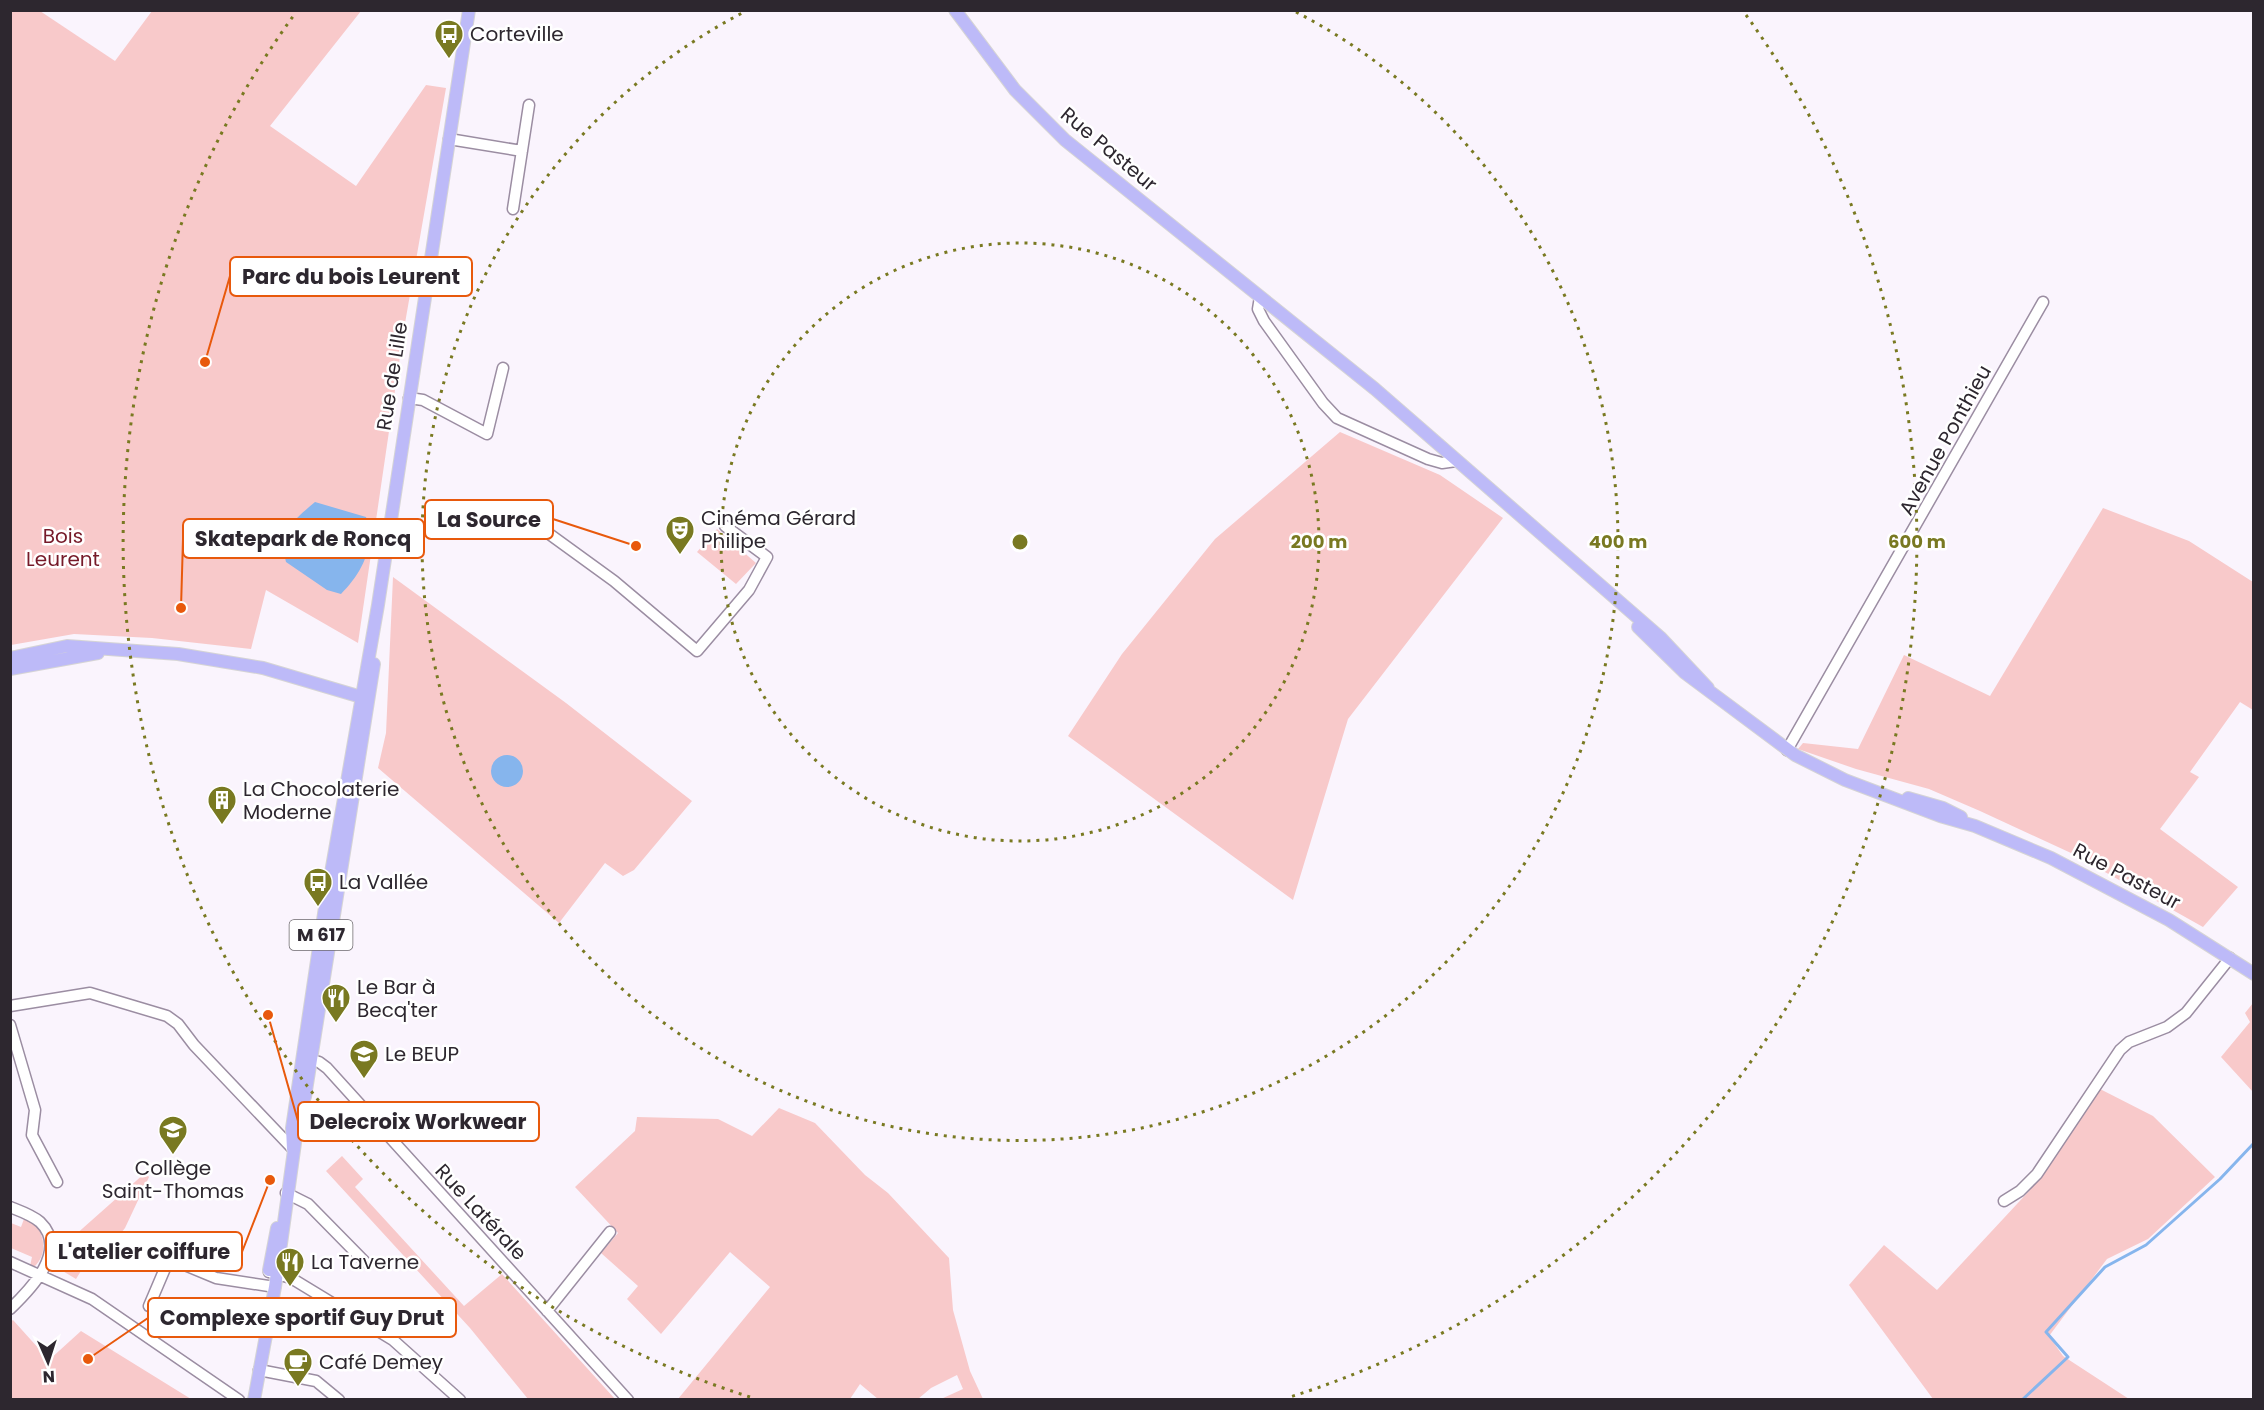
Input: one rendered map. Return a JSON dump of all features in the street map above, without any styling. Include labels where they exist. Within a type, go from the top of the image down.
[{"type":"main road","name":"Rue de Lille","points":[[254,1400],[293,1149],[292,1128],[307,1058],[365,698],[468,10]]},
{"type":"main road","name":"Rue Pasteur","points":[[955,10],[1015,90],[1065,140],[1375,389],[1612,598],[1660,651],[1684,673],[1708,688],[1787,750],[1825,771],[1874,791],[1928,802],[1976,826],[2029,848],[2122,893],[2253,974]]},
{"type":"main road","points":[[10,658],[67,646],[140,651],[247,664],[365,698]]},
{"type":"main road","points":[[10,669],[94,653],[140,651]]},
{"type":"street","points":[[513,208],[529,105]]},
{"type":"street","points":[[449,139],[522,151]]},
{"type":"street","points":[[1260,297],[1258,309],[1264,321],[1323,403],[1337,418],[1428,459],[1442,463],[1456,461]]},
{"type":"street","name":"Avenue Ponthieu","points":[[1787,750],[2043,302]]},
{"type":"street","points":[[409,398],[423,400],[487,434],[503,368]]},
{"type":"street","points":[[530,520],[614,581],[697,651],[749,591],[767,556],[725,526]]},
{"type":"street","points":[[2004,1201],[2020,1191],[2037,1174],[2124,1046],[2167,1027],[2181,1017],[2229,958]]},
{"type":"street","points":[[10,1006],[90,993],[167,1016],[178,1024],[194,1045],[293,1149]]},
{"type":"street","points":[[10,1025],[16,1063],[36,1114],[32,1135],[57,1182]]},
{"type":"street","name":"Rue Latérale","points":[[307,1058],[323,1064],[389,1134],[416,1168],[628,1400]]},
{"type":"street","points":[[286,1192],[308,1204],[365,1262]]},
{"type":"street","points":[[10,1207],[38,1220],[48,1234],[50,1252],[41,1274],[10,1309]]},
{"type":"street","points":[[547,1311],[610,1232]]},
{"type":"street","points":[[120,1238],[216,1278],[271,1287]]},
{"type":"street","points":[[149,1306],[169,1259]]},
{"type":"street","points":[[10,1262],[41,1274],[102,1305],[239,1400]]},
{"type":"street","points":[[273,1273],[297,1281],[393,1340],[460,1400]]},
{"type":"street","points":[[259,1370],[316,1381],[339,1400]]},
{"type":"green space","name":"Bois Leurent","points":[[11,11],[40,11],[115,61],[152,11],[361,11],[270,126],[356,186],[426,85],[446,88],[404,329],[358,643],[266,590],[251,649],[152,638],[74,634],[11,645]]},
{"type":"green space","points":[[1340,432],[1440,475],[1503,518],[1348,719],[1293,900],[1068,736],[1122,654],[1215,539]]},
{"type":"green space","points":[[2103,508],[2189,541],[2253,582],[2253,710],[2240,702],[2190,772],[2199,777],[2160,829],[2238,887],[2203,927],[2071,853],[1980,811],[1929,789],[1856,769],[1798,749],[1803,743],[1858,749],[1904,655],[1990,696]]},
{"type":"green space","points":[[717,529],[756,563],[736,584],[697,552]]},
{"type":"green space","points":[[393,577],[566,703],[692,801],[634,870],[623,876],[605,863],[559,923],[378,768],[386,733]]},
{"type":"green space","points":[[2253,1003],[2253,1092],[2221,1057],[2250,1022],[2245,1013]]},
{"type":"green space","points":[[2100,1089],[2153,1116],[2215,1177],[2148,1239],[2107,1259],[2049,1336],[2063,1356],[2129,1399],[1933,1399],[1849,1285],[1884,1245],[1937,1290],[2030,1190]]},
{"type":"green space","points":[[779,1108],[815,1123],[865,1175],[888,1193],[949,1258],[953,1310],[970,1371],[983,1399],[941,1399],[963,1389],[957,1375],[931,1388],[918,1399],[878,1399],[860,1384],[850,1399],[678,1399],[770,1287],[730,1252],[661,1334],[627,1299],[638,1286],[601,1253],[618,1233],[575,1187],[635,1131],[637,1117],[718,1119],[752,1136]]},
{"type":"green space","points":[[342,1156],[363,1179],[355,1187],[464,1306],[502,1274],[615,1399],[528,1399],[470,1328],[326,1171]]},
{"type":"green space","points":[[145,1173],[149,1177],[125,1228],[111,1246],[99,1242],[76,1279],[61,1270],[56,1252]]},
{"type":"green space","points":[[24,1219],[36,1224],[43,1241],[43,1252],[34,1267],[30,1266],[32,1257],[11,1248],[11,1223],[21,1227]]},
{"type":"green space","points":[[13,1320],[49,1360],[81,1331],[191,1399],[11,1399],[10,1322]]},
{"type":"water","points":[[315,502],[366,517],[369,528],[368,549],[361,568],[341,594],[327,590],[286,562],[284,542],[286,534],[294,521]]},
{"type":"water","points":[[507,755],[519,759],[523,771],[519,783],[507,787],[495,783],[491,771],[495,759]]},
{"type":"waterway","points":[[2022,1400],[2068,1357],[2046,1332],[2105,1267],[2146,1245],[2220,1179],[2254,1143]]},
{"type":"place","name":"Corteville","points":[[449,60]]},
{"type":"place","name":"Parc du bois Leurent","points":[[205,362]]},
{"type":"place","name":"La Source","points":[[636,546]]},
{"type":"place","name":"Cinéma Gérard Philipe","points":[[680,556]]},
{"type":"place","name":"Skatepark de Roncq","points":[[181,608]]},
{"type":"place","name":"La Chocolaterie Moderne","points":[[222,826]]},
{"type":"place","name":"La Vallée","points":[[318,908]]},
{"type":"place","name":"Delecroix Workwear","points":[[268,1015]]},
{"type":"place","name":"Le Bar à Becq'ter","points":[[336,1024]]},
{"type":"place","name":"Le BEUP","points":[[364,1080]]},
{"type":"place","name":"Collège Saint-Thomas","points":[[173,1156]]},
{"type":"place","name":"L'atelier coiffure","points":[[270,1180]]},
{"type":"place","name":"La Taverne","points":[[290,1288]]},
{"type":"place","name":"Complexe sportif Guy Drut","points":[[88,1359]]},
{"type":"place","name":"Café Demey","points":[[298,1388]]}]
